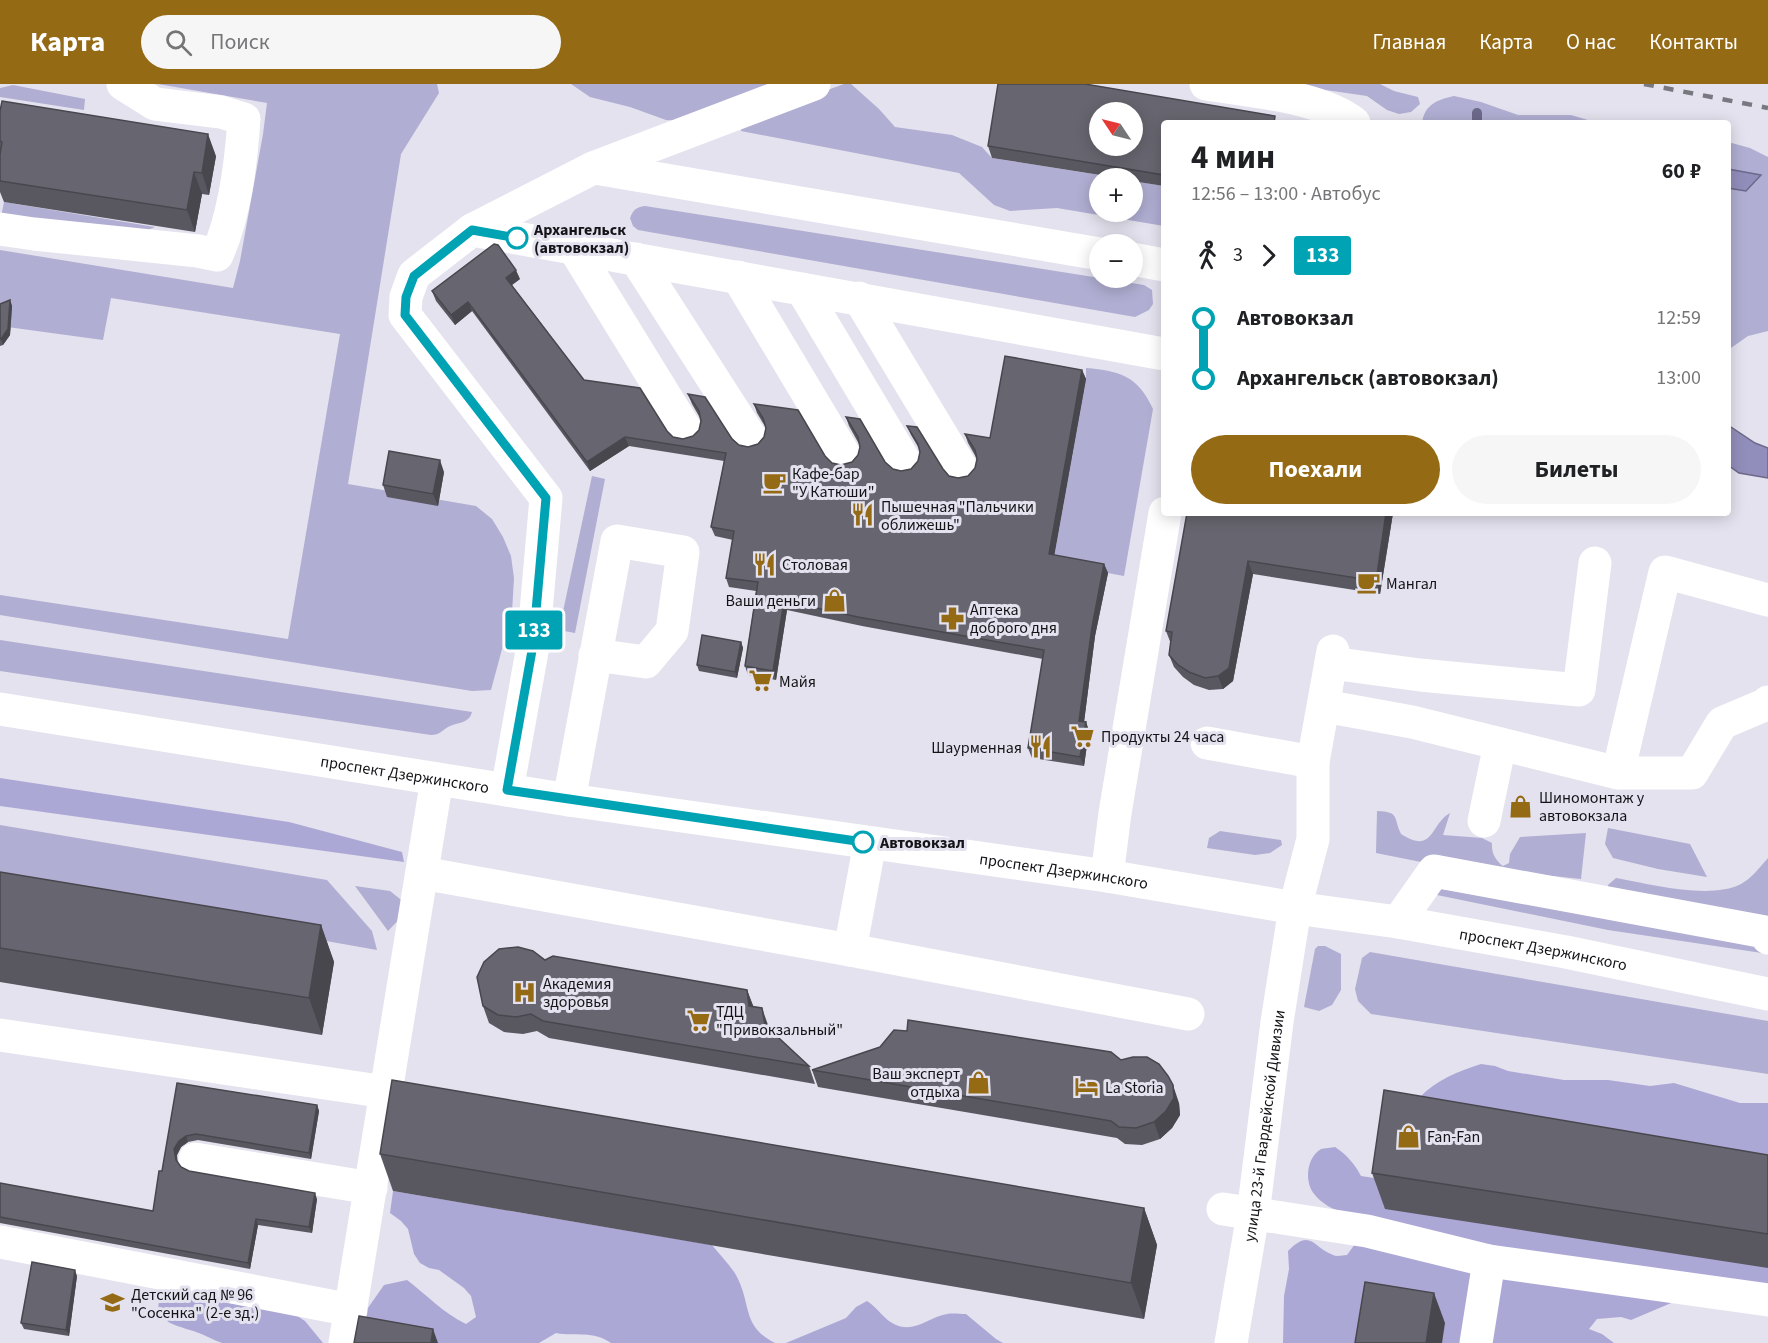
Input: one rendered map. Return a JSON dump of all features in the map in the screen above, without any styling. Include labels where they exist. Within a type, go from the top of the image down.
[{"type":"main road","points":[[0,229],[217,255],[227,232],[242,148],[244,119],[221,112],[155,104],[123,84]]},
{"type":"main road","points":[[507,790],[533,645],[546,498],[405,315],[406,297],[414,276],[472,230],[593,168],[814,84]]},
{"type":"main road","points":[[1206,84],[1296,99],[1339,112],[1350,120]]},
{"type":"main road","points":[[593,168],[1089,252]]},
{"type":"main road","points":[[472,230],[1161,353]]},
{"type":"main road","points":[[574,248],[686,430]]},
{"type":"main road","points":[[636,259],[751,438]]},
{"type":"main road","points":[[1143,261],[1161,264]]},
{"type":"main road","points":[[738,277],[845,456]]},
{"type":"main road","points":[[802,289],[905,462]]},
{"type":"main road","points":[[859,298],[962,469]]},
{"type":"main road","points":[[1107,876],[1115,813],[1164,516]]},
{"type":"main road","name":"улица 23-й Гвардейской Дивизии","points":[[1231,1343],[1238,1211],[1277,1022],[1295,908],[1313,839],[1313,762],[1332,657],[1420,675],[1579,690],[1595,563]]},
{"type":"main road","points":[[1618,773],[1665,572],[1768,600]]},
{"type":"main road","points":[[569,800],[595,656]]},
{"type":"main road","points":[[1324,706],[1412,722],[1618,773],[1692,773],[1722,723],[1768,702]]},
{"type":"main road","name":"проспект Дзержинского","points":[[0,709],[569,800],[1107,876],[1295,908],[1398,922],[1566,952],[1768,994]]},
{"type":"main road","points":[[1208,742],[1313,762]]},
{"type":"main road","points":[[1484,821],[1500,744]]},
{"type":"main road","points":[[345,1343],[437,779]]},
{"type":"main road","points":[[850,950],[870,843]]},
{"type":"main road","points":[[1398,922],[1434,872],[1765,932],[1768,938]]},
{"type":"main road","points":[[422,873],[1188,1014]]},
{"type":"main road","points":[[0,1035],[386,1092]]},
{"type":"main road","points":[[195,1159],[371,1188]]},
{"type":"main road","points":[[1238,1211],[1282,1216],[1367,1231],[1489,1261],[1768,1300]]},
{"type":"main road","points":[[0,1242],[351,1310]]},
{"type":"main road","points":[[1476,1343],[1489,1261]]},
{"type":"shaded area","points":[[158,84],[437,84],[439,93],[401,154],[348,484],[476,506],[492,519],[511,556],[514,578],[512,612],[491,690],[472,691],[0,615],[0,595],[288,639],[340,334],[111,298],[103,340],[0,326],[0,250],[233,288],[240,261],[267,103]]},
{"type":"shaded area","points":[[571,84],[791,84],[684,121],[666,120],[630,107],[590,97]]},
{"type":"shaded area","points":[[844,84],[851,84],[895,127],[952,135],[982,147],[992,158],[1089,173],[1089,213],[1057,208],[1010,211],[994,205],[959,173],[741,131],[742,121]]},
{"type":"shaded area","points":[[1284,84],[1380,84],[1394,91],[1418,97],[1420,104],[1411,112],[1399,114],[1387,110],[1367,96]]},
{"type":"shaded area","points":[[13,85],[85,99],[84,110],[0,97],[0,88]]},
{"type":"shaded area","points":[[1454,96],[1481,102],[1518,115],[1571,115],[1588,120],[1423,120],[1429,107],[1442,99]]},
{"type":"shaded area","points":[[1731,143],[1750,148],[1768,157],[1768,331],[1748,336],[1731,348]]},
{"type":"shaded area","points":[[1731,170],[1761,175],[1746,191],[1731,188]]},
{"type":"shaded area","points":[[1143,183],[1161,186],[1161,225],[1140,222],[1143,222]]},
{"type":"shaded area","points":[[4,202],[155,227],[127,239],[1,217]]},
{"type":"shaded area","points":[[645,206],[1089,276],[1089,288],[1143,288],[1144,285],[1152,290],[1153,304],[1149,310],[1135,317],[638,230],[633,226],[630,218],[635,209]]},
{"type":"shaded area","points":[[1086,368],[1109,371],[1127,377],[1141,389],[1153,409],[1124,576],[1053,563],[1086,379]]},
{"type":"shaded area","points":[[1731,427],[1755,443],[1768,448],[1768,478],[1739,473],[1731,467]]},
{"type":"shaded area","points":[[592,476],[605,479],[575,633],[559,630]]},
{"type":"shaded area","points":[[0,640],[472,712],[465,721],[431,735],[0,671]]},
{"type":"shaded area","points":[[0,778],[289,822],[402,852],[404,862],[0,806]]},
{"type":"shaded area","points":[[1377,811],[1393,814],[1401,834],[1412,840],[1420,841],[1430,836],[1450,813],[1443,835],[1482,838],[1492,843],[1494,856],[1503,866],[1509,863],[1510,854],[1520,837],[1586,833],[1581,879],[1426,863],[1376,853]]},
{"type":"shaded area","points":[[0,825],[327,880],[372,931],[377,950],[0,883]]},
{"type":"shaded area","points":[[1608,828],[1690,844],[1707,877],[1658,869],[1613,858],[1605,844]]},
{"type":"shaded area","points":[[1220,831],[1281,840],[1282,845],[1270,853],[1255,855],[1207,848],[1209,838]]},
{"type":"shaded area","points":[[1768,858],[1768,924],[1607,890],[1608,885],[1616,878],[1697,891],[1728,889],[1749,879]]},
{"type":"shaded area","points":[[355,886],[390,891],[405,903],[407,911],[388,931]]},
{"type":"shaded area","points":[[1436,888],[1749,941],[1762,953],[1608,930],[1432,894]]},
{"type":"shaded area","points":[[1318,946],[1325,946],[1341,954],[1341,990],[1332,1005],[1319,1011],[1304,1007],[1315,949]]},
{"type":"shaded area","points":[[1370,952],[1768,1021],[1768,1074],[1371,1014],[1358,1001],[1355,989],[1362,958]]},
{"type":"shaded area","points":[[1481,1064],[1564,1080],[1608,1080],[1650,1086],[1674,1083],[1740,1103],[1768,1103],[1768,1295],[1683,1298],[1631,1320],[1621,1317],[1597,1319],[1589,1329],[1602,1334],[1614,1343],[1283,1343],[1284,1296],[1289,1269],[1288,1251],[1296,1244],[1307,1240],[1326,1252],[1340,1256],[1347,1255],[1355,1244],[1343,1213],[1324,1204],[1311,1190],[1308,1171],[1312,1158],[1321,1149],[1335,1147],[1350,1160],[1361,1176],[1374,1178],[1420,1097],[1448,1077]]},
{"type":"shaded area","points":[[393,1191],[712,1245],[736,1275],[752,1322],[764,1336],[775,1343],[611,1343],[591,1335],[556,1333],[539,1343],[366,1343],[356,1325],[384,1285],[407,1280],[458,1320],[466,1324],[476,1317],[471,1296],[464,1288],[439,1270],[420,1263],[414,1254],[408,1229],[390,1213]]},
{"type":"shaded area","points":[[164,1289],[287,1309],[305,1321],[323,1343],[222,1343],[165,1320],[158,1308]]},
{"type":"shaded area","points":[[867,1301],[888,1320],[903,1327],[916,1326],[947,1314],[966,1314],[1003,1343],[786,1343],[846,1318],[856,1307]]},
{"type":"building","points":[[998,84],[1085,84],[1275,116],[1274,120],[1161,120],[1161,175],[1143,172],[1143,168],[1122,168],[988,146]]},
{"type":"building","points":[[2,101],[208,134],[202,173],[194,172],[187,210],[0,181]]},
{"type":"building","points":[[494,244],[498,245],[516,270],[506,278],[584,380],[640,388],[673,437],[683,439],[693,436],[699,430],[701,421],[699,411],[688,394],[705,397],[732,439],[739,445],[748,447],[758,444],[764,437],[766,428],[754,404],[798,410],[825,456],[832,463],[841,465],[852,462],[858,455],[860,447],[858,437],[846,417],[860,419],[885,462],[893,469],[901,471],[911,469],[918,461],[920,452],[918,444],[907,426],[917,427],[943,469],[949,476],[958,478],[968,476],[975,468],[977,459],[975,450],[965,434],[990,438],[1005,356],[1082,370],[1049,554],[1104,564],[1092,627],[1079,721],[1086,722],[1080,757],[1028,748],[1044,650],[858,617],[784,601],[773,671],[745,666],[758,582],[726,578],[734,531],[711,527],[726,453],[625,437],[587,462],[468,302],[451,315],[432,291]]},
{"type":"building","points":[[10,300],[8,329],[0,339],[0,304]]},
{"type":"building","points":[[389,451],[440,460],[433,494],[383,485]]},
{"type":"building","points":[[1186,516],[1386,516],[1376,581],[1248,561],[1229,668],[1218,676],[1205,678],[1178,665],[1169,655],[1172,632],[1166,631]]},
{"type":"building","points":[[702,635],[741,642],[735,672],[697,665]]},
{"type":"building","points":[[0,872],[321,925],[309,998],[0,948]]},
{"type":"building","points":[[518,947],[533,951],[545,960],[553,956],[747,990],[749,1006],[762,1008],[765,1025],[809,1066],[543,1021],[531,1014],[516,1017],[498,1015],[483,1006],[477,977],[484,962],[499,949]]},
{"type":"building","points":[[908,1020],[1111,1052],[1121,1060],[1147,1057],[1159,1064],[1168,1076],[1173,1085],[1174,1098],[1166,1111],[1154,1122],[1136,1128],[1119,1127],[1111,1121],[812,1070],[880,1047],[894,1030],[907,1031]]},
{"type":"building","points":[[392,1080],[1144,1208],[1131,1283],[380,1154]]},
{"type":"building","points":[[177,1083],[317,1105],[309,1153],[196,1134],[186,1136],[174,1149],[176,1160],[181,1167],[189,1171],[315,1193],[309,1227],[256,1219],[248,1263],[0,1217],[0,1183],[153,1211]]},
{"type":"building","points":[[1384,1090],[1768,1155],[1768,1234],[1372,1173]]},
{"type":"building","points":[[32,1262],[75,1270],[66,1330],[21,1323]]},
{"type":"building","points":[[1365,1282],[1434,1293],[1426,1343],[1355,1343]]},
{"type":"building","points":[[359,1316],[433,1329],[431,1343],[354,1343]]},
{"type":"waterway","points":[[1477,113],[1477,120]]},
{"type":"railway","points":[[1644,84],[1768,108]]},
{"type":"bus line","name":"133","points":[[517,238],[472,230],[414,276],[406,297],[405,315],[546,498],[533,645],[507,790],[863,842]]},
{"type":"place","name":"Архангельск (автовокзал)","points":[[517,238]]},
{"type":"place","name":"Кафе-бар \"У Катюши\"","points":[[774,482]]},
{"type":"place","name":"Пышечная \"Пальчики оближешь\"","points":[[863,515]]},
{"type":"place","name":"Столовая","points":[[764,564]]},
{"type":"place","name":"Мангал","points":[[1368,583]]},
{"type":"place","name":"Ваши деньги","points":[[834,600]]},
{"type":"place","name":"Аптека доброго дня","points":[[952,618]]},
{"type":"place","name":"Майя","points":[[761,681]]},
{"type":"place","name":"Продукты 24 часа","points":[[1083,736]]},
{"type":"place","name":"Шаурменная","points":[[1040,747]]},
{"type":"place","name":"Шиномонтаж у автовокзала","points":[[1521,806]]},
{"type":"place","name":"Автовокзал","points":[[863,842]]},
{"type":"place","name":"Академия здоровья","points":[[525,992]]},
{"type":"place","name":"ТДЦ \"Привокзальный\"","points":[[698,1020]]},
{"type":"place","name":"Ваш эксперт отдыха","points":[[978,1082]]},
{"type":"place","name":"La Storia","points":[[1087,1087]]},
{"type":"place","name":"Fan-Fan","points":[[1409,1136]]},
{"type":"place","name":"Детский сад № 96 \"Сосенка\" (2-е зд.)","points":[[113,1303]]}]
